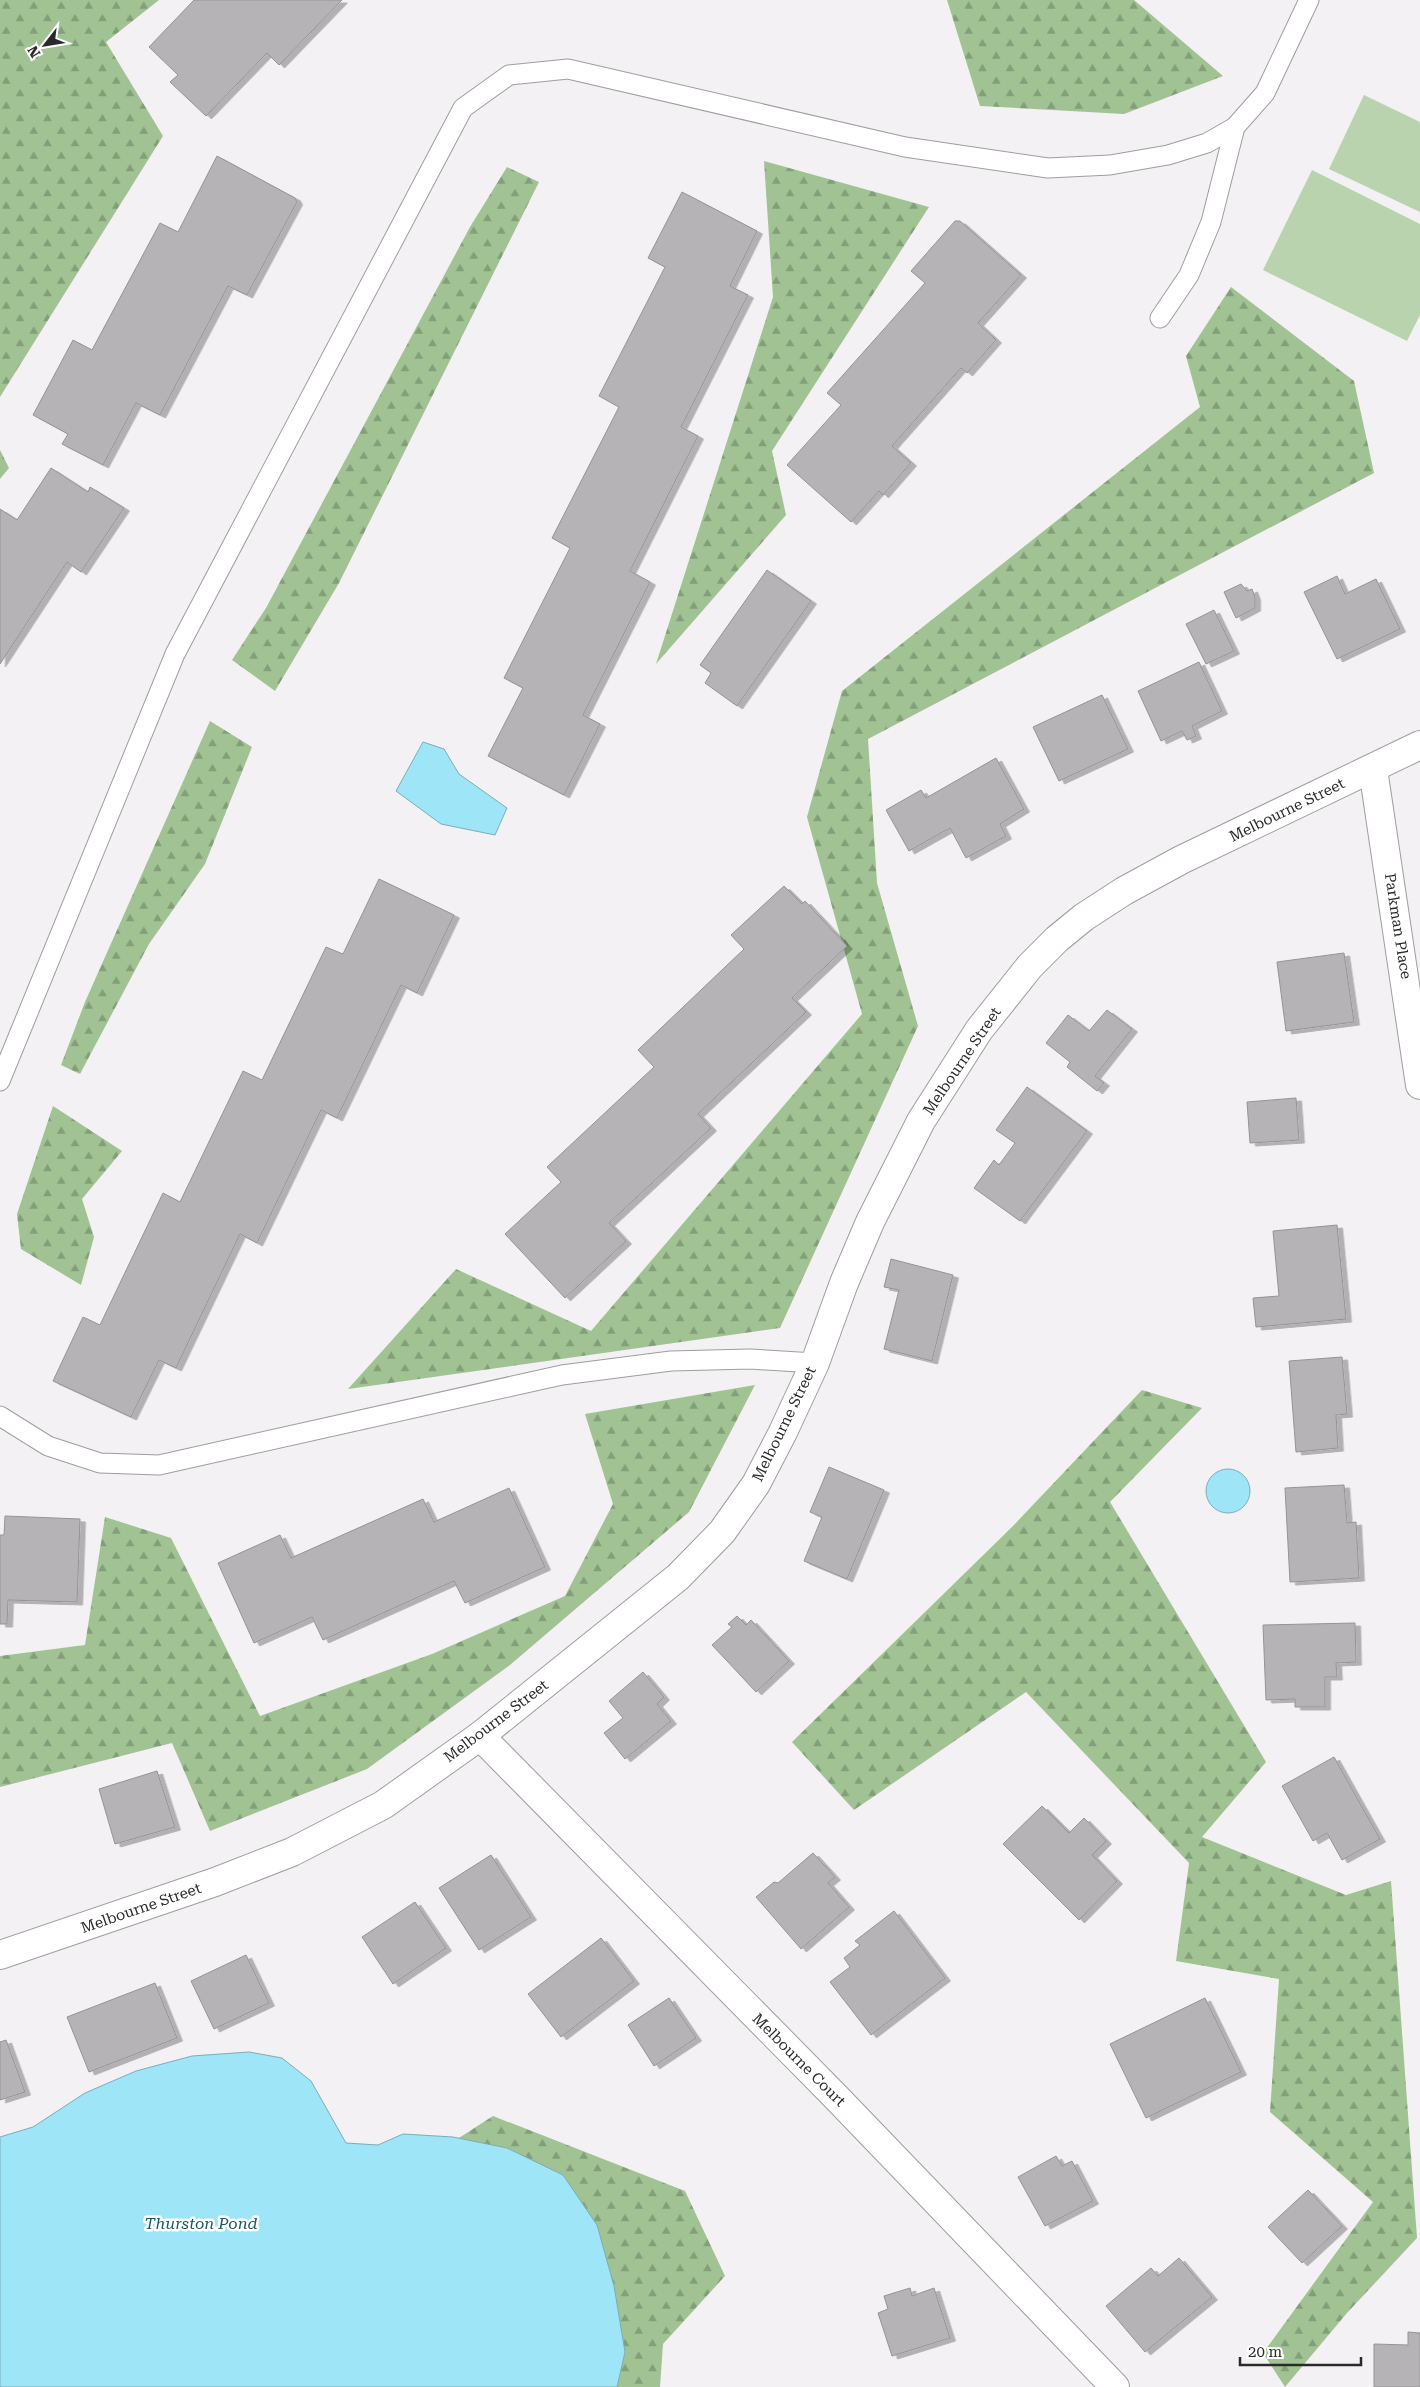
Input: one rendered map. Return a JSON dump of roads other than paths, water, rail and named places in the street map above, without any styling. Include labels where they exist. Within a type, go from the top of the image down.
[{"type":"street","name":"Melbourne Street","points":[[0,1955],[134,1912],[292,1852],[383,1805],[480,1736],[678,1577],[722,1532],[756,1484],[815,1363],[844,1283],[870,1222],[921,1121],[979,1030],[1030,966],[1057,939],[1084,917],[1124,891],[1181,860],[1420,745]]},
{"type":"street","name":"Parkman Place","points":[[1373,769],[1420,1085]]},
{"type":"street","name":"Melbourne Court","points":[[480,1736],[834,2095],[1115,2387]]},
{"type":"lane","points":[[0,1082],[175,654],[463,108],[509,75],[568,69],[905,147],[1048,168],[1110,165],[1168,155],[1207,143],[1235,127],[1265,93],[1309,0]]},
{"type":"lane","points":[[1160,318],[1190,275],[1211,222],[1235,127]]},
{"type":"lane","points":[[0,1416],[48,1446],[100,1463],[160,1465],[562,1375],[671,1362],[750,1359],[815,1363]]},
{"type":"water","points":[[423,742],[444,749],[459,774],[507,808],[495,835],[441,824],[396,791]]},
{"type":"water","points":[[1232,1469],[1244,1475],[1249,1482],[1249,1500],[1244,1507],[1237,1512],[1224,1513],[1216,1510],[1209,1503],[1206,1487],[1209,1479],[1216,1472]]},
{"type":"water","name":"Thurston Pond","points":[[249,2052],[282,2058],[311,2081],[346,2143],[378,2145],[403,2134],[453,2137],[507,2148],[563,2175],[597,2225],[614,2286],[625,2352],[617,2387],[0,2387],[0,2137],[33,2127],[85,2093],[136,2071],[192,2056]]}]
